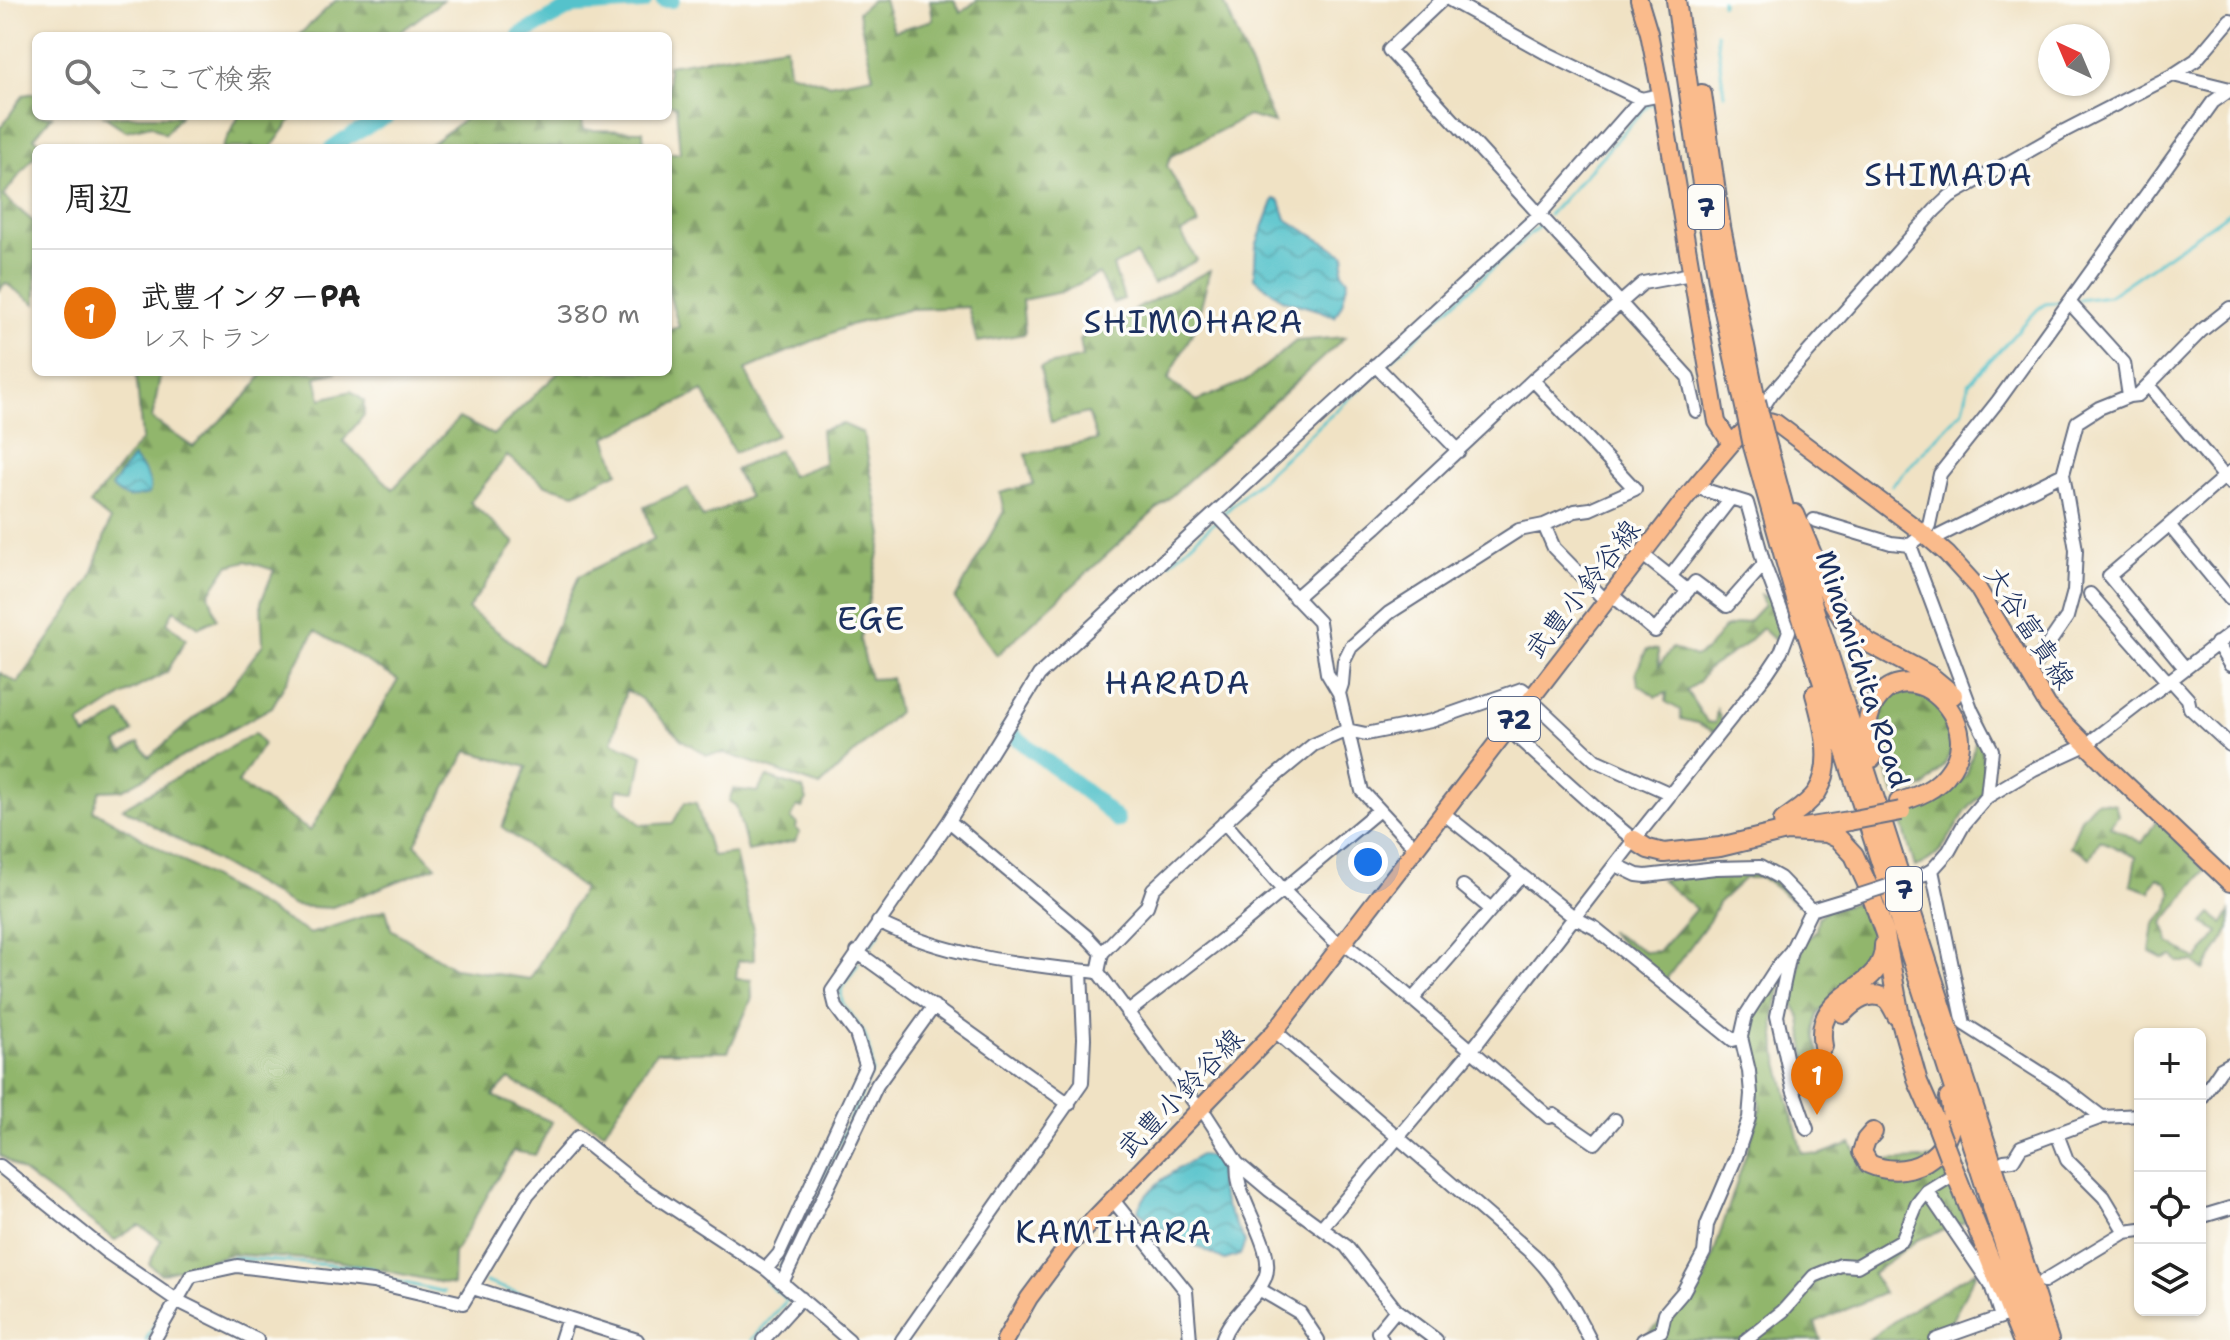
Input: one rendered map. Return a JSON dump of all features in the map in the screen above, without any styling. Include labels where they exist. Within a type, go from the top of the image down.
[{"type":"highway","name":"Minamichita Road","points":[[1676,0],[1720,293],[1756,428],[1819,625],[2035,1340]]},
{"type":"highway","name":"Minamichita Road","points":[[1688,0],[1721,227],[1765,491],[1798,606],[2049,1340]]},
{"type":"highway","points":[[1634,840],[1658,843],[1922,804],[1948,788],[1959,775],[1966,758],[1968,725],[1954,695],[1929,675],[1867,642],[1843,619],[1831,599],[1796,516],[1774,451],[1756,428]]},
{"type":"highway","points":[[1765,491],[1765,515],[1817,699],[1826,746],[1825,769],[1818,791],[1785,826]]},
{"type":"highway","points":[[1873,1132],[1862,1152],[1869,1164],[1892,1171],[1925,1162],[1947,1140],[1952,1110],[1915,988],[1930,946],[1873,765],[1867,729],[1872,707],[1885,690],[1901,684],[1916,684],[1934,693],[1956,718],[1960,735],[1959,754],[1936,787],[1900,806]]},
{"type":"highway","points":[[1785,826],[1827,833],[1839,839],[1854,855],[1885,934],[1901,1022],[1918,1082],[2022,1340]]},
{"type":"highway","points":[[1823,1046],[1822,1027],[1827,1012],[1874,972],[1881,962],[1885,934]]},
{"type":"highway","points":[[1840,1017],[1858,1000],[1875,996],[1890,1002],[1901,1022]]},
{"type":"main road","points":[[1639,0],[1647,20],[1661,95],[1717,422],[1731,444],[1756,428]]},
{"type":"main road","name":"大谷富貴線","points":[[1756,428],[1767,419],[1776,423],[1947,554],[1977,587],[2048,706],[2230,883]]},
{"type":"main road","name":"武豊小鈴谷線","points":[[1005,1340],[1029,1298],[1067,1247],[1275,1031],[1531,698],[1606,595],[1643,555],[1731,444]]},
{"type":"street","points":[[1442,0],[1389,50],[1688,377],[1696,411]]},
{"type":"street","points":[[1450,0],[1546,53],[1641,99],[1661,95]]},
{"type":"street","points":[[1756,428],[1772,393],[1950,196],[2064,131],[2173,75],[2196,60],[2230,20]]},
{"type":"street","points":[[2173,75],[2230,90]]},
{"type":"street","points":[[1928,537],[1940,474],[1998,401],[2213,102],[2230,90]]},
{"type":"street","points":[[766,1269],[779,1254],[866,1065],[856,1034],[836,1007],[832,991],[949,821],[1039,675],[1539,215],[1641,99]]},
{"type":"street","points":[[1295,598],[1643,283],[1691,274]]},
{"type":"street","points":[[2069,302],[2124,363],[2129,396]]},
{"type":"street","points":[[2028,674],[2067,617],[2074,591],[2076,550],[2063,474],[2077,422],[2099,408],[2138,395],[2201,331],[2230,308]]},
{"type":"street","points":[[1375,365],[1459,451]]},
{"type":"street","points":[[1339,693],[1344,661],[1351,647],[1389,613],[1519,530],[1590,509],[1635,489],[1533,380]]},
{"type":"street","points":[[2148,385],[2228,477],[2109,576],[2185,668]]},
{"type":"street","points":[[1814,520],[1891,543],[1910,545],[2063,474]]},
{"type":"street","points":[[1322,1227],[1471,1051],[1781,652],[1789,631],[1764,564],[1747,503],[1695,487]]},
{"type":"street","points":[[1670,577],[1731,498]]},
{"type":"street","points":[[1215,513],[1319,622],[1327,673],[1339,693],[1362,791],[1415,848]]},
{"type":"street","points":[[1544,525],[1554,548],[1606,595],[1655,631],[1695,582],[1727,606],[1764,564]]},
{"type":"street","points":[[2169,525],[2230,599]]},
{"type":"street","points":[[1910,545],[1972,711],[1992,750],[1987,797]]},
{"type":"street","points":[[1643,555],[1688,591]]},
{"type":"street","points":[[2090,594],[2188,699],[2190,708],[2230,745]]},
{"type":"street","points":[[1807,1129],[1793,1089],[1777,1016],[1791,951],[1811,910],[1928,872],[1949,851],[1964,824],[1987,797],[2034,769],[2086,745],[2230,634]]},
{"type":"street","points":[[2217,643],[2230,665]]},
{"type":"street","points":[[1436,1340],[1396,1310],[1346,1246],[1237,1163],[1206,1115],[1098,972],[1102,953],[1147,906],[1153,889],[1224,822],[1313,745],[1347,730],[1366,734],[1431,721],[1522,689],[1595,760],[1671,794]]},
{"type":"street","points":[[1507,728],[1634,840]]},
{"type":"street","points":[[1127,1013],[1234,932],[1379,810]]},
{"type":"street","points":[[1442,812],[1575,918],[1595,928],[1733,1040],[1741,1037]]},
{"type":"street","points":[[949,821],[1086,936],[1102,953]]},
{"type":"street","points":[[1224,822],[1283,890],[1332,939],[1343,943],[1377,969],[1549,1117],[1554,1115],[1595,1143],[1615,1120]]},
{"type":"street","points":[[1616,865],[1646,876],[1716,868],[1760,867],[1780,878],[1811,910]]},
{"type":"street","points":[[1928,872],[1964,1024],[2063,1087],[2102,1117]]},
{"type":"street","points":[[1412,1000],[1521,875]]},
{"type":"street","points":[[1463,886],[1491,909]]},
{"type":"street","points":[[878,922],[900,934],[984,959],[1098,972]]},
{"type":"street","points":[[1643,1340],[1661,1331],[1665,1313],[1683,1292],[1704,1253],[1707,1225],[1749,1118],[1749,1071],[1741,1037],[1746,1015],[1791,951]]},
{"type":"street","points":[[857,952],[1069,1104]]},
{"type":"street","points":[[902,1340],[1082,1083],[1084,1038],[1081,971]]},
{"type":"street","points":[[783,1281],[877,1085],[934,1006]]},
{"type":"street","points":[[1275,1031],[1541,1263],[1552,1274],[1590,1340]]},
{"type":"street","points":[[2206,1091],[2221,1069],[2230,1064]]},
{"type":"street","points":[[2004,1161],[2013,1160],[2021,1147],[2102,1117],[2134,1115]]},
{"type":"street","points":[[2057,1134],[2067,1160],[2104,1197],[2125,1232]]},
{"type":"street","points":[[154,1340],[191,1276],[237,1266],[373,1282],[463,1303],[528,1194],[578,1137],[638,1185],[783,1281],[849,1340]]},
{"type":"street","points":[[1222,1340],[1231,1320],[1259,1289],[1267,1275],[1267,1256],[1239,1183],[1237,1163]]},
{"type":"street","points":[[0,1166],[108,1253],[178,1301],[257,1340]]},
{"type":"street","points":[[1746,1340],[1783,1311],[1814,1276],[1841,1265],[1857,1266],[1902,1240],[1917,1204],[1927,1191],[1948,1178]]},
{"type":"street","points":[[1927,1191],[1991,1285],[2001,1317],[1936,1340]]},
{"type":"street","points":[[1113,1200],[1186,1291],[1190,1340]]},
{"type":"street","points":[[2206,1215],[2230,1208]]},
{"type":"street","points":[[2044,1281],[2125,1232],[2134,1231]]},
{"type":"street","points":[[473,1288],[637,1340]]},
{"type":"street","points":[[1259,1289],[1300,1313],[1318,1340]]},
{"type":"street","points":[[763,1340],[801,1298]]},
{"type":"street","points":[[1378,1337],[1396,1310]]},
{"type":"street","points":[[561,1340],[568,1318]]},
{"type":"green space","points":[[336,0],[443,0],[400,32],[302,32]]},
{"type":"green space","points":[[872,0],[884,0],[894,31],[933,20],[930,0],[954,0],[961,13],[977,0],[1223,0],[1274,123],[1248,116],[1171,156],[1167,166],[1199,224],[1181,233],[1197,260],[1153,284],[1136,254],[1113,266],[1124,299],[1113,303],[1099,274],[1062,292],[1022,300],[1025,334],[977,342],[968,307],[911,309],[850,325],[745,370],[777,435],[734,453],[703,391],[606,437],[618,472],[575,493],[546,485],[507,456],[470,502],[515,543],[468,609],[540,664],[579,576],[654,539],[644,507],[688,488],[703,518],[749,497],[735,470],[779,450],[791,476],[824,463],[821,430],[843,424],[863,433],[883,535],[860,640],[870,679],[891,678],[898,712],[820,786],[725,753],[707,755],[682,740],[641,699],[626,690],[612,742],[643,755],[636,791],[618,789],[616,801],[641,825],[673,823],[685,802],[696,803],[712,856],[735,853],[753,929],[754,960],[738,961],[736,979],[751,980],[752,998],[728,1052],[656,1052],[604,1132],[509,1079],[493,1096],[552,1122],[535,1155],[513,1151],[454,1253],[453,1285],[338,1261],[231,1254],[161,1274],[149,1264],[161,1240],[139,1225],[115,1240],[0,1155],[0,673],[18,683],[91,578],[110,520],[90,504],[142,439],[136,376],[160,376],[152,419],[193,447],[248,394],[261,376],[320,376],[316,377],[321,399],[351,391],[364,401],[364,415],[343,441],[393,489],[459,418],[493,435],[555,376],[672,376],[672,329],[679,327],[672,304],[672,153],[680,153],[676,106],[672,105],[672,64],[786,46],[789,72],[829,84],[873,76],[858,12]],"holes":[[[246,561],[274,570],[261,602],[263,644],[230,688],[149,757],[139,743],[123,752],[117,744],[133,732],[121,713],[85,736],[79,724],[125,694],[167,672],[186,639],[167,622],[174,610],[199,627],[217,619],[209,594],[228,566]],[[315,631],[398,680],[310,831],[238,783],[263,744],[255,733],[123,808],[294,906],[330,908],[436,866],[415,844],[467,751],[527,767],[502,827],[583,889],[530,979],[454,968],[391,929],[386,909],[310,934],[93,810],[100,791],[122,790],[272,707]]]},
{"type":"green space","points":[[32,94],[32,120],[49,120],[34,138],[42,144],[32,144],[32,159],[3,196],[32,221],[32,301],[5,283],[0,290],[0,127],[23,95]]},
{"type":"green space","points":[[110,120],[177,120],[165,134],[151,125],[126,131]]},
{"type":"green space","points":[[237,120],[291,120],[274,144],[224,144]]},
{"type":"green space","points":[[464,120],[582,120],[583,130],[643,131],[644,144],[430,144]]},
{"type":"green space","points":[[1210,270],[1196,326],[1168,379],[1197,401],[1248,380],[1296,341],[1345,337],[997,655],[955,599],[1004,511],[1000,493],[1033,484],[1026,454],[1097,440],[1088,413],[1051,422],[1040,367],[1083,357],[1080,339]]},
{"type":"green space","points":[[1760,595],[1774,598],[1786,631],[1780,645],[1762,628],[1743,646],[1709,668],[1697,683],[1686,690],[1707,722],[1715,723],[1717,710],[1722,722],[1717,733],[1681,719],[1680,710],[1666,702],[1667,693],[1656,697],[1638,684],[1636,672],[1647,649],[1658,650],[1659,666],[1672,648],[1695,657],[1708,649],[1724,628],[1749,621],[1764,605]]},
{"type":"green space","points":[[1914,690],[1937,701],[1950,721],[1954,744],[1944,766],[1926,786],[1894,794],[1879,742],[1881,712],[1892,695]]},
{"type":"green space","points":[[1968,708],[1981,748],[1985,790],[1940,850],[1915,867],[1900,816],[1944,799],[1967,774],[1976,739]]},
{"type":"green space","points":[[767,777],[803,789],[807,800],[802,808],[797,806],[791,819],[797,823],[796,829],[800,833],[795,841],[748,851],[736,806],[729,801],[733,789],[757,792]]},
{"type":"green space","points":[[2096,801],[2115,804],[2118,815],[2110,826],[2142,843],[2157,820],[2205,870],[2163,923],[2168,942],[2197,960],[2219,932],[2203,923],[2211,914],[2223,923],[2230,912],[2230,929],[2204,970],[2193,962],[2179,962],[2173,956],[2164,959],[2150,952],[2154,924],[2167,911],[2172,893],[2167,883],[2158,878],[2150,892],[2131,885],[2136,857],[2100,840],[2090,858],[2070,847],[2081,818]]},
{"type":"green space","points":[[1742,873],[1768,878],[1800,906],[1768,882],[1760,878],[1745,878],[1718,903],[1709,921],[1664,982],[1608,931],[1646,952],[1659,951],[1696,909],[1661,880]]},
{"type":"green space","points":[[1864,901],[1872,922],[1872,959],[1867,968],[1833,996],[1817,1016],[1816,1042],[1825,1071],[1825,1078],[1818,1080],[1805,1054],[1801,1018],[1793,1004],[1803,943],[1816,930],[1818,917],[1826,910]]},
{"type":"green space","points":[[1785,967],[1774,1017],[1776,1051],[1802,1153],[1819,1155],[1851,1143],[1861,1162],[1941,1158],[1966,1222],[1917,1240],[1872,1274],[1884,1293],[1815,1323],[1821,1340],[1642,1340],[1705,1280],[1761,1108],[1746,1039],[1749,1015]]},
{"type":"green space","points":[[1977,1270],[1946,1332],[1921,1340],[1868,1340],[1904,1314]]},
{"type":"water","points":[[1274,199],[1280,201],[1286,219],[1345,255],[1342,272],[1348,280],[1335,317],[1283,300],[1254,278],[1256,246]]},
{"type":"water","points":[[133,457],[146,474],[150,488],[149,494],[128,497],[111,487]]},
{"type":"water","points":[[1200,1155],[1213,1157],[1220,1162],[1222,1194],[1245,1242],[1240,1255],[1225,1260],[1153,1225],[1138,1210],[1156,1185]]},
{"type":"waterway","points":[[663,0],[672,0]]},
{"type":"waterway","points":[[525,32],[573,6],[644,2]]},
{"type":"waterway","points":[[1716,33],[1724,94]]},
{"type":"waterway","points":[[1549,215],[1649,104],[1655,104]]},
{"type":"waterway","points":[[352,135],[380,120]]},
{"type":"waterway","points":[[338,144],[345,139]]},
{"type":"waterway","points":[[2078,300],[2109,296],[2230,212]]},
{"type":"waterway","points":[[1386,365],[1540,225]]},
{"type":"waterway","points":[[1892,485],[1963,410],[1969,383],[2038,309],[2045,304],[2060,302]]},
{"type":"waterway","points":[[1223,514],[1377,373]]},
{"type":"waterway","points":[[1170,563],[1215,522]]},
{"type":"waterway","points":[[1008,731],[1117,820]]},
{"type":"waterway","points":[[871,945],[880,932]]},
{"type":"waterway","points":[[780,1268],[872,1072],[871,1054],[864,1033],[842,1002],[841,990],[858,964]]},
{"type":"waterway","points":[[175,1289],[186,1270],[233,1258],[372,1268],[387,1279],[444,1292]]},
{"type":"waterway","points":[[752,1340],[787,1300],[767,1283],[770,1280]]},
{"type":"waterway","points":[[486,1282],[555,1306],[563,1304],[638,1331],[648,1340]]},
{"type":"waterway","points":[[146,1340],[166,1303]]},
{"type":"place","name":"武豊インターPA","points":[[1817,1115]]},
{"type":"district","name":"SHIMADA","points":[[1949,174]]},
{"type":"district","name":"SHIMOHARA","points":[[1194,321]]},
{"type":"district","name":"EGE","points":[[872,618]]},
{"type":"district","name":"HARADA","points":[[1178,682]]},
{"type":"district","name":"KAMIHARA","points":[[1114,1231]]}]
